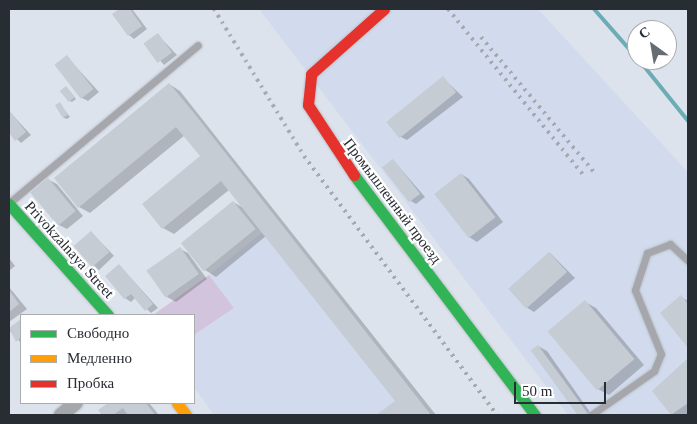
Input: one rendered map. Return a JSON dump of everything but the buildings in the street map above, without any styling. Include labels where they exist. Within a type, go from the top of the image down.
[{"type":"street","name":"Промышленный проезд","points":[[384,9],[311,74],[308,105],[335,150],[535,415]]},
{"type":"street","name":"Privokzalnaya Street","points":[[9,204],[107,314]]},
{"type":"street","points":[[61,415],[75,404]]},
{"type":"street","points":[[178,404],[186,415]]},
{"type":"lane","points":[[9,204],[198,45]]},
{"type":"lane","points":[[591,415],[654,371],[661,354],[634,290],[647,253],[670,244],[688,261]]},
{"type":"shaded area","points":[[259,9],[538,9],[688,172],[688,415],[568,415]]},
{"type":"shaded area","points":[[277,221],[431,415],[214,415],[195,388],[195,334],[234,308],[209,275]]},
{"type":"shaded area","points":[[209,275],[234,308],[195,334],[195,314],[154,314]]},
{"type":"waterway","points":[[594,9],[627,47]]},
{"type":"waterway","points":[[647,70],[688,121]]},
{"type":"railway","points":[[214,9],[304,156],[497,415]]},
{"type":"railway","points":[[448,9],[585,177]]},
{"type":"railway","points":[[481,37],[593,171]]},
{"type":"traffic: fast","points":[[354,175],[535,415]]},
{"type":"traffic: fast","points":[[9,204],[107,314]]},
{"type":"traffic: slow","points":[[178,404],[186,415]]},
{"type":"traffic: jam","points":[[354,175],[308,105],[311,74],[384,9]]}]
